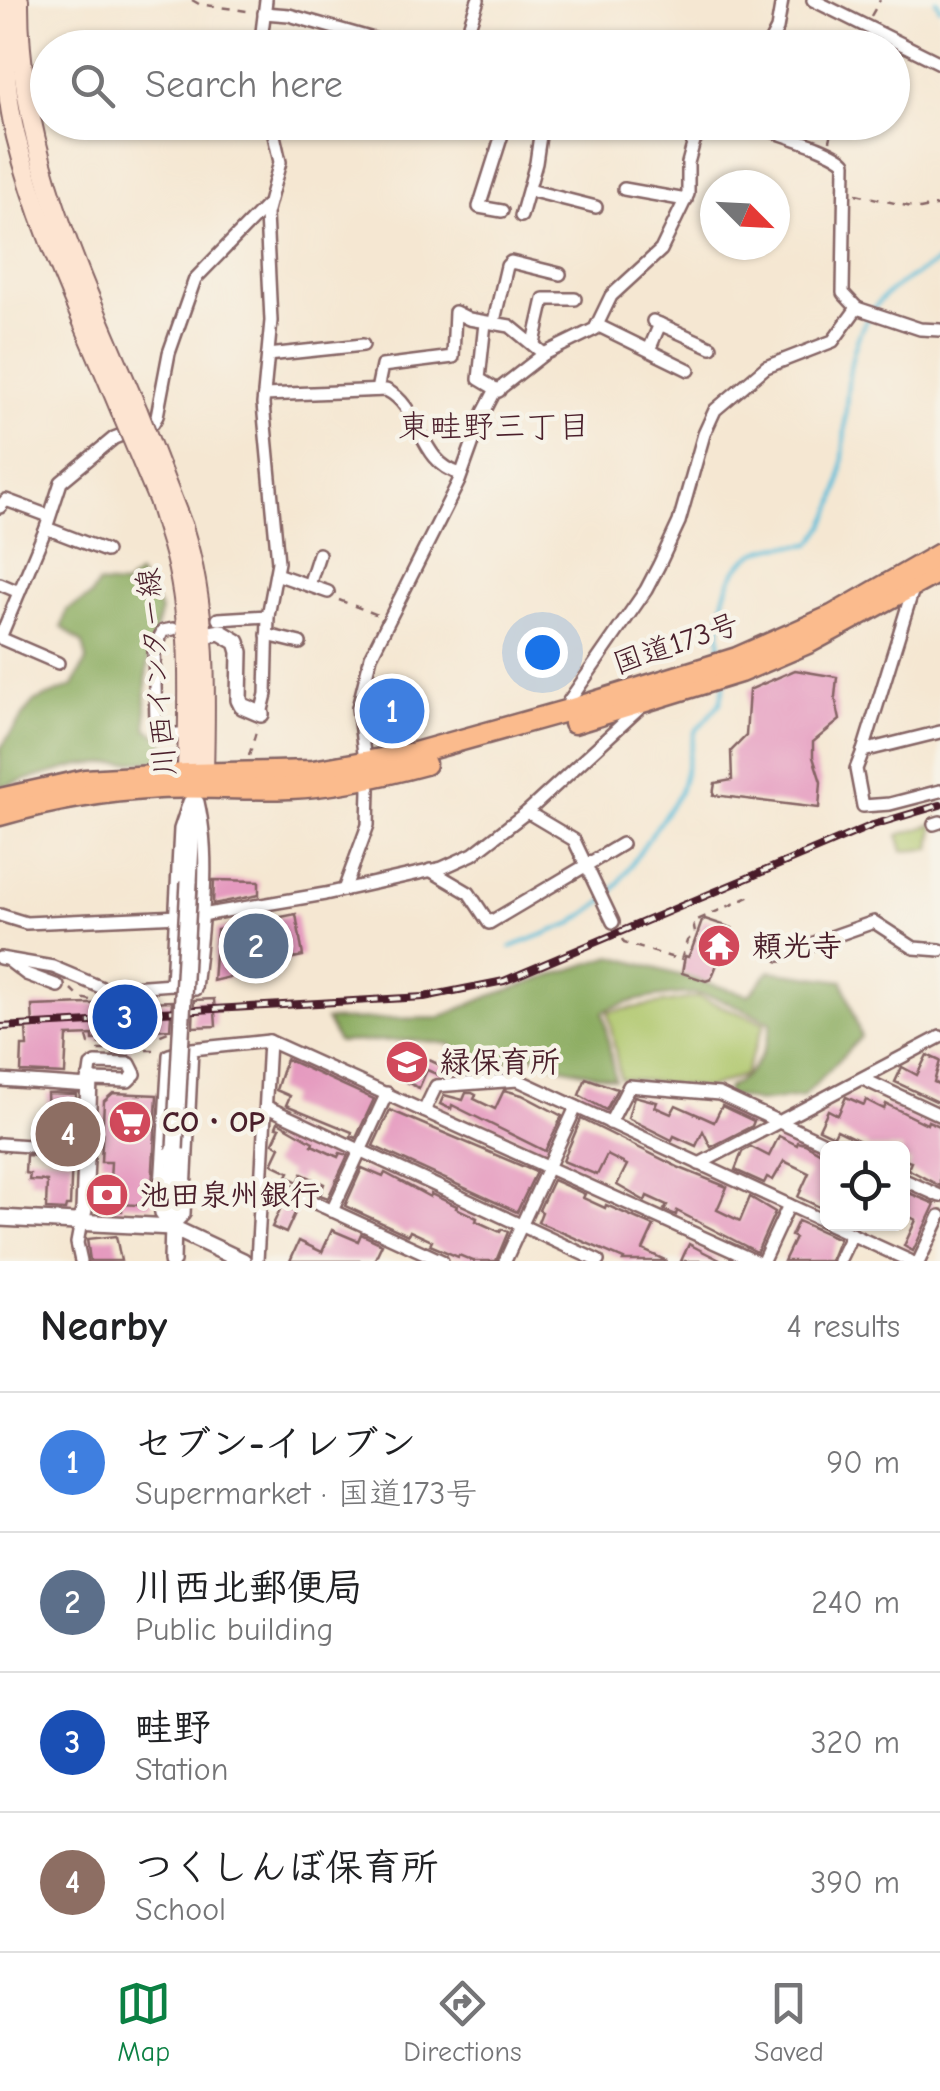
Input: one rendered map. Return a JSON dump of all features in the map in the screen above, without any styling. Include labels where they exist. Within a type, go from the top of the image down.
[{"type":"highway","name":"国道173号","points":[[0,799],[85,780],[195,778],[292,788],[365,772],[570,717],[737,658],[832,616],[940,554]]},
{"type":"highway","name":"国道173号","points":[[570,717],[646,703],[740,672],[810,642],[940,571]]},
{"type":"highway","name":"国道173号","points":[[0,816],[43,802],[244,772],[365,772]]},
{"type":"main road","name":"川西インター線","points":[[4,0],[3,35],[16,136],[44,222],[130,414]]},
{"type":"main road","name":"川西インター線","points":[[19,0],[23,89],[30,125]]},
{"type":"main road","name":"川西インター線","points":[[33,140],[158,500],[195,564],[204,634],[195,778]]},
{"type":"main road","name":"川西インター線","points":[[175,530],[186,612],[188,734],[195,778]]},
{"type":"street","points":[[468,30],[478,0]]},
{"type":"street","points":[[776,30],[782,0]]},
{"type":"street","points":[[812,0],[873,30]]},
{"type":"street","points":[[265,7],[342,30]]},
{"type":"street","points":[[910,48],[940,62]]},
{"type":"street","points":[[204,634],[220,632],[237,642],[239,700],[242,706],[261,714],[266,694],[268,616],[278,562],[264,395],[270,321],[266,214],[280,162],[275,140]]},
{"type":"street","points":[[500,140],[479,208],[502,211]]},
{"type":"street","points":[[521,216],[539,140]]},
{"type":"street","points":[[344,890],[368,825],[369,790],[358,708],[370,656],[461,474],[483,414],[498,390],[544,354],[594,329],[611,296],[661,250],[686,200],[688,163],[695,140]]},
{"type":"street","points":[[799,140],[838,153],[845,162],[842,293],[857,308],[920,328],[940,330]]},
{"type":"street","points":[[624,189],[686,200]]},
{"type":"street","points":[[530,190],[596,208]]},
{"type":"street","points":[[58,663],[0,638],[61,482],[114,438],[153,423],[158,416],[170,353],[195,279],[269,203]]},
{"type":"street","points":[[498,390],[479,379],[490,322],[507,266],[511,262],[560,274]]},
{"type":"street","points":[[534,343],[544,298],[575,299]]},
{"type":"street","points":[[570,717],[569,701],[659,565],[679,522],[704,434],[715,410],[766,367],[833,342],[857,308]]},
{"type":"street","points":[[376,390],[382,366],[453,356],[455,312],[510,326],[544,354]]},
{"type":"street","points":[[649,350],[657,322],[711,347]]},
{"type":"street","points":[[596,325],[689,370]]},
{"type":"street","points":[[268,355],[364,345]]},
{"type":"street","points":[[264,395],[386,390],[402,400],[439,462],[461,474]]},
{"type":"street","points":[[0,507],[6,500],[106,550]]},
{"type":"street","points":[[309,585],[318,554]]},
{"type":"street","points":[[276,574],[328,592]]},
{"type":"street","points":[[0,584],[19,592]]},
{"type":"street","points":[[914,586],[856,768],[864,806],[940,792]]},
{"type":"street","points":[[218,619],[268,616]]},
{"type":"street","points":[[173,629],[163,631],[154,648],[156,721],[169,734],[188,734]]},
{"type":"street","points":[[267,634],[300,643]]},
{"type":"street","points":[[0,916],[26,923],[202,915],[430,870],[473,854],[527,812],[646,703]]},
{"type":"street","points":[[863,751],[940,732]]},
{"type":"street","points":[[172,1261],[195,778]]},
{"type":"street","points":[[172,984],[180,829],[195,778]]},
{"type":"street","points":[[5,959],[53,967],[105,989],[172,984],[195,990],[204,830],[195,778]]},
{"type":"street","points":[[527,812],[574,840],[613,922]]},
{"type":"street","points":[[430,870],[470,894],[489,923],[622,844]]},
{"type":"street","points":[[780,956],[874,922],[914,948],[940,950]]},
{"type":"street","points":[[5,959],[26,974],[58,986]]},
{"type":"street","points":[[171,1227],[160,1213],[167,1061],[171,1054],[192,1049],[268,1041],[755,1261]]},
{"type":"street","points":[[257,1261],[268,1041]]},
{"type":"street","points":[[700,1164],[936,1043]]},
{"type":"street","points":[[171,1227],[184,1214],[192,1049]]},
{"type":"street","points":[[0,1080],[89,1083],[128,1081],[135,1074],[130,1064],[97,1050],[90,1066],[89,1083],[88,1150],[84,1210],[77,1243],[81,1261]]},
{"type":"street","points":[[424,1110],[436,1086],[518,1080],[820,1219]]},
{"type":"street","points":[[864,1080],[940,1115]]},
{"type":"street","points":[[610,1122],[628,1086],[718,1094],[820,1141]]},
{"type":"street","points":[[332,1210],[387,1094]]},
{"type":"street","points":[[505,1261],[576,1107]]},
{"type":"street","points":[[267,1108],[598,1261]]},
{"type":"street","points":[[0,1144],[88,1150]]},
{"type":"street","points":[[263,1179],[442,1261]]},
{"type":"street","points":[[910,1183],[940,1196]]},
{"type":"street","points":[[763,1261],[789,1205]]},
{"type":"street","points":[[919,1261],[940,1216]]},
{"type":"street","points":[[0,1218],[171,1227],[243,1261]]},
{"type":"street","points":[[845,1231],[910,1261]]},
{"type":"street","points":[[839,1261],[852,1234]]},
{"type":"path","points":[[192,0],[199,4],[265,7]]},
{"type":"path","points":[[865,26],[880,0]]},
{"type":"path","points":[[828,150],[830,140]]},
{"type":"path","points":[[845,192],[920,209],[940,205]]},
{"type":"path","points":[[328,592],[328,596],[389,620]]},
{"type":"path","points":[[244,772],[261,714]]},
{"type":"path","points":[[622,939],[624,943],[681,960],[686,941],[695,932],[693,922],[756,894]]},
{"type":"path","points":[[89,1044],[97,1050],[144,1042],[172,1031]]},
{"type":"path","points":[[87,1037],[97,1050],[163,1050]]},
{"type":"green space","points":[[138,574],[161,611],[149,656],[146,695],[147,728],[164,741],[164,760],[81,765],[0,787],[0,749],[33,702],[73,686],[87,659],[83,644],[62,627],[67,610],[90,597],[98,584],[125,586]]},
{"type":"green space","points":[[934,824],[931,849],[903,851],[898,835]]},
{"type":"green space","points":[[612,956],[749,995],[770,971],[843,981],[861,1037],[803,1097],[758,1102],[726,1094],[727,1088],[758,1061],[771,1022],[704,995],[652,998],[603,1012],[615,1079],[561,1067],[529,1054],[485,1066],[467,1061],[450,1044],[416,1040],[338,1042],[326,1020],[439,1018],[490,996]]},
{"type":"green space","points":[[698,997],[765,1023],[744,1075],[708,1088],[620,1078],[608,1012]]},
{"type":"building","points":[[795,670],[837,677],[835,697],[840,720],[813,742],[821,782],[819,808],[713,795],[715,783],[732,780],[731,751],[746,736],[749,690]]},
{"type":"building","points":[[411,700],[412,719],[374,721],[373,702]]},
{"type":"building","points":[[214,880],[259,881],[259,895],[213,904]]},
{"type":"building","points":[[296,914],[303,956],[250,967],[250,972],[213,981],[217,930]]},
{"type":"building","name":"頼光寺","points":[[705,919],[732,928],[711,979],[706,981],[682,973],[685,956],[688,957]]},
{"type":"building","points":[[214,999],[216,1026],[193,1027],[194,1000]]},
{"type":"building","points":[[172,1001],[170,1029],[128,1031],[129,1055],[113,1054],[113,1039],[67,1036],[65,1074],[21,1072],[22,1046],[27,1046],[26,1028],[33,1028],[32,1006]]},
{"type":"building","points":[[412,1052],[453,1067],[449,1076],[427,1070],[419,1088],[400,1079]]},
{"type":"building","points":[[927,1055],[940,1061],[934,1082],[940,1085],[940,1103],[895,1082],[902,1067],[917,1075]]},
{"type":"building","points":[[286,1059],[374,1099],[356,1138],[351,1136],[352,1132],[286,1105],[290,1096],[276,1090]]},
{"type":"building","points":[[586,1078],[617,1089],[606,1110],[579,1095]]},
{"type":"building","points":[[504,1090],[562,1116],[545,1151],[452,1105],[451,1109],[440,1104],[444,1095],[463,1100],[466,1093],[472,1093],[476,1095],[474,1099],[495,1109]]},
{"type":"building","points":[[47,1093],[76,1094],[76,1132],[72,1139],[49,1138]]},
{"type":"building","name":"CO・OP","points":[[113,1093],[157,1095],[151,1206],[122,1204],[122,1211],[102,1210],[98,1205],[100,1180],[110,1181],[111,1162],[101,1162],[104,1101]]},
{"type":"building","points":[[634,1096],[657,1102],[655,1107],[671,1114],[676,1105],[714,1122],[722,1106],[754,1121],[752,1126],[711,1147],[703,1131],[696,1146],[674,1136],[672,1140],[628,1118]]},
{"type":"building","points":[[846,1097],[864,1105],[866,1100],[884,1109],[886,1104],[927,1124],[928,1121],[940,1126],[940,1186],[910,1170],[910,1141],[860,1141],[837,1130],[834,1136],[819,1129],[828,1110],[838,1115]]},
{"type":"building","points":[[390,1110],[536,1172],[517,1212],[373,1146]]},
{"type":"building","points":[[581,1119],[727,1187],[717,1210],[740,1221],[750,1197],[775,1212],[757,1252],[677,1211],[676,1215],[664,1210],[667,1205],[647,1196],[645,1201],[617,1185],[627,1165],[607,1155],[597,1175],[563,1161]]},
{"type":"building","points":[[278,1122],[313,1142],[312,1145],[338,1157],[340,1153],[348,1155],[328,1198],[320,1195],[324,1184],[302,1174],[298,1182],[287,1176],[289,1172],[272,1164],[280,1147],[273,1143],[280,1128],[276,1127]]},
{"type":"building","points":[[779,1136],[820,1152],[820,1207],[798,1197],[809,1173],[784,1161],[773,1180],[767,1177],[764,1183],[735,1170],[742,1152],[751,1147],[769,1156]]},
{"type":"building","points":[[26,1155],[72,1158],[70,1206],[65,1210],[46,1209],[47,1181],[29,1180],[30,1174],[25,1173]]},
{"type":"building","points":[[362,1168],[383,1177],[385,1173],[430,1197],[431,1194],[457,1206],[476,1221],[508,1232],[496,1261],[458,1257],[410,1231],[408,1235],[345,1206]]},
{"type":"building","points":[[553,1180],[585,1194],[583,1198],[654,1226],[643,1250],[667,1261],[623,1261],[538,1222],[542,1212],[539,1210]]},
{"type":"building","points":[[910,1193],[935,1204],[913,1251],[904,1246],[916,1220],[910,1217]]},
{"type":"building","points":[[282,1205],[296,1211],[286,1233],[272,1227]]},
{"type":"building","points":[[798,1221],[839,1239],[830,1261],[784,1261],[795,1238],[791,1236]]},
{"type":"building","points":[[332,1230],[358,1241],[361,1234],[382,1244],[374,1261],[290,1261],[299,1241],[322,1252]]},
{"type":"building","points":[[116,1236],[121,1261],[90,1261],[87,1239]]},
{"type":"building","points":[[689,1244],[702,1251],[722,1261],[681,1261]]},
{"type":"waterway","points":[[936,0],[940,8]]},
{"type":"waterway","points":[[721,653],[722,608],[739,567],[763,550],[811,544],[829,517],[839,488],[851,362],[860,332],[883,297],[940,260]]},
{"type":"waterway","points":[[511,947],[573,923],[610,896],[680,792],[695,732],[720,703],[725,682]]},
{"type":"railway","points":[[126,1014],[424,997],[504,981],[873,825],[940,805]]},
{"type":"railway","points":[[0,1027],[91,1022]]},
{"type":"place","name":"セブン-イレブン","points":[[392,711]]},
{"type":"place","name":"川西北郵便局","points":[[256,946]]},
{"type":"place","name":"頼光寺","points":[[719,946]]},
{"type":"place","name":"畦野","points":[[125,1017]]},
{"type":"place","name":"緑保育所","points":[[407,1062]]},
{"type":"place","name":"CO・OP","points":[[130,1122]]},
{"type":"place","name":"つくしんぼ保育所","points":[[68,1134]]},
{"type":"place","name":"池田泉州銀行","points":[[107,1195]]},
{"type":"district","name":"東畦野三丁目","points":[[494,426]]}]
